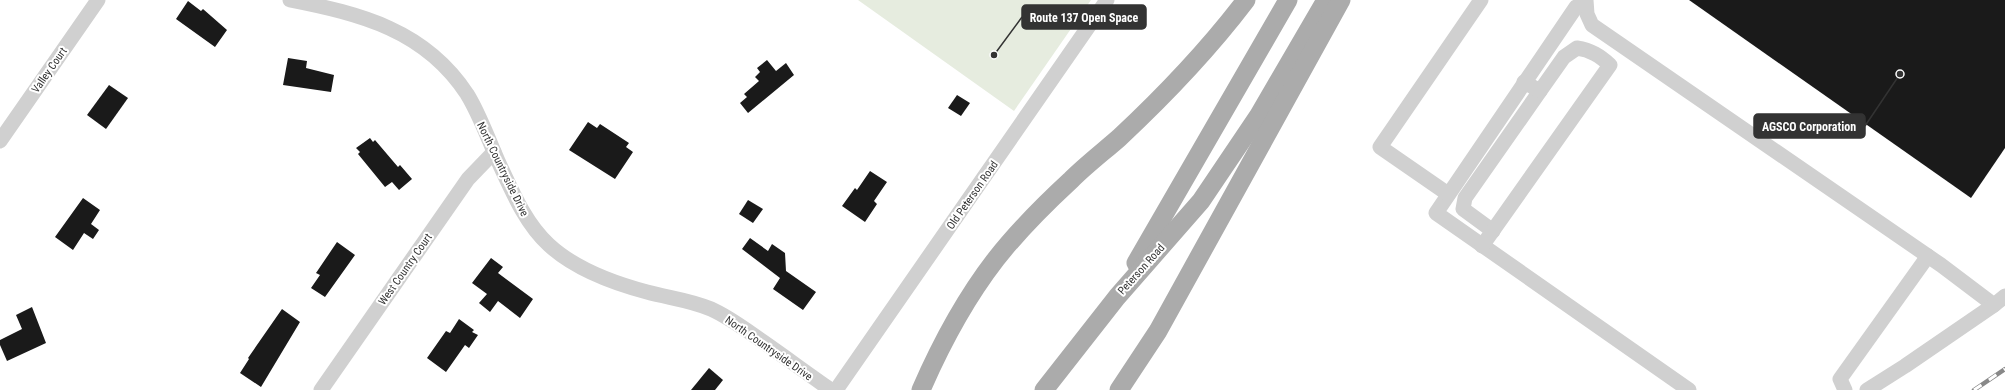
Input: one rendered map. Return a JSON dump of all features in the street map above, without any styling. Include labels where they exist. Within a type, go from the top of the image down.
[{"type":"main road","points":[[921,390],[936,356],[962,310],[996,259],[1071,179],[1119,138],[1179,78],[1219,35],[1246,0]]},
{"type":"main road","name":"Peterson Road","points":[[1117,297],[1288,0]]},
{"type":"main road","name":"Peterson Road","points":[[1117,297],[1201,201],[1259,116],[1326,0]]},
{"type":"main road","points":[[1119,390],[1158,331],[1340,0]]},
{"type":"main road","points":[[1044,390],[1117,297]]},
{"type":"street","name":"Valley Court","points":[[0,141],[98,0]]},
{"type":"street","name":"North Countryside Drive","points":[[290,0],[335,9],[380,23],[406,35],[429,52],[452,74],[468,95],[516,199],[530,223],[549,245],[576,265],[610,280],[647,292],[683,299],[712,309],[735,322],[831,390]]},
{"type":"street","name":"Old Peterson Road","points":[[836,390],[1107,0]]},
{"type":"street","points":[[1448,194],[1380,147],[1481,0]]},
{"type":"street","points":[[1689,390],[1436,213],[1578,5],[1592,24],[1928,256],[2000,300],[1905,366],[1867,390]]},
{"type":"street","points":[[1482,246],[1493,231],[1610,65],[1603,58],[1587,49],[1577,48],[1564,57],[1466,198],[1463,208],[1493,231]]},
{"type":"street","points":[[1524,82],[1540,91]]},
{"type":"street","name":"West Country Court","points":[[321,390],[468,179],[494,152]]},
{"type":"street","points":[[1845,390],[1840,380],[1928,256]]},
{"type":"shaded area","points":[[858,0],[1091,0],[1014,111]]},
{"type":"building","points":[[1689,0],[2005,0],[2005,148],[1971,198]]},
{"type":"building","points":[[188,1],[201,11],[203,9],[227,30],[215,47],[176,19]]},
{"type":"building","points":[[288,58],[307,61],[306,68],[334,75],[331,92],[283,85]]},
{"type":"building","points":[[767,60],[776,71],[786,63],[794,75],[748,113],[740,103],[747,97],[744,94],[759,81],[755,77],[760,72],[757,68]]},
{"type":"building","points":[[109,85],[128,98],[106,129],[87,115]]},
{"type":"building","points":[[957,95],[970,103],[961,116],[948,108]]},
{"type":"building","points":[[588,122],[597,128],[600,124],[629,143],[626,147],[633,152],[615,179],[569,150]]},
{"type":"building","points":[[370,138],[373,142],[375,140],[398,167],[400,165],[412,179],[399,190],[392,182],[385,187],[358,154],[360,152],[356,148]]},
{"type":"building","points":[[870,171],[887,182],[874,201],[877,204],[865,222],[842,206],[855,188],[857,190]]},
{"type":"building","points":[[83,198],[100,210],[91,224],[99,230],[93,239],[84,233],[73,250],[55,237]]},
{"type":"building","points":[[748,200],[763,209],[753,223],[739,214]]},
{"type":"building","points":[[750,238],[768,251],[772,244],[785,253],[786,271],[816,292],[803,310],[773,289],[780,278],[742,249]]},
{"type":"building","points":[[337,242],[355,255],[325,297],[311,288],[320,275],[316,273]]},
{"type":"building","points":[[491,258],[503,267],[498,273],[533,299],[520,318],[498,301],[490,312],[479,303],[487,294],[472,283]]},
{"type":"building","points":[[32,307],[46,343],[7,361],[0,345],[0,340],[22,329],[16,315]]},
{"type":"building","points":[[282,309],[300,322],[261,387],[240,373],[249,359],[248,358]]},
{"type":"building","points":[[459,319],[474,330],[472,332],[478,335],[469,348],[465,345],[446,372],[427,358],[446,331],[450,333]]},
{"type":"building","points":[[709,368],[723,380],[715,390],[691,390]]},
{"type":"railway","points":[[1974,390],[2005,369]]},
{"type":"place","name":"Route 137 Open Space","points":[[994,55]]},
{"type":"place","name":"AGSCO Corporation","points":[[1900,74]]}]
